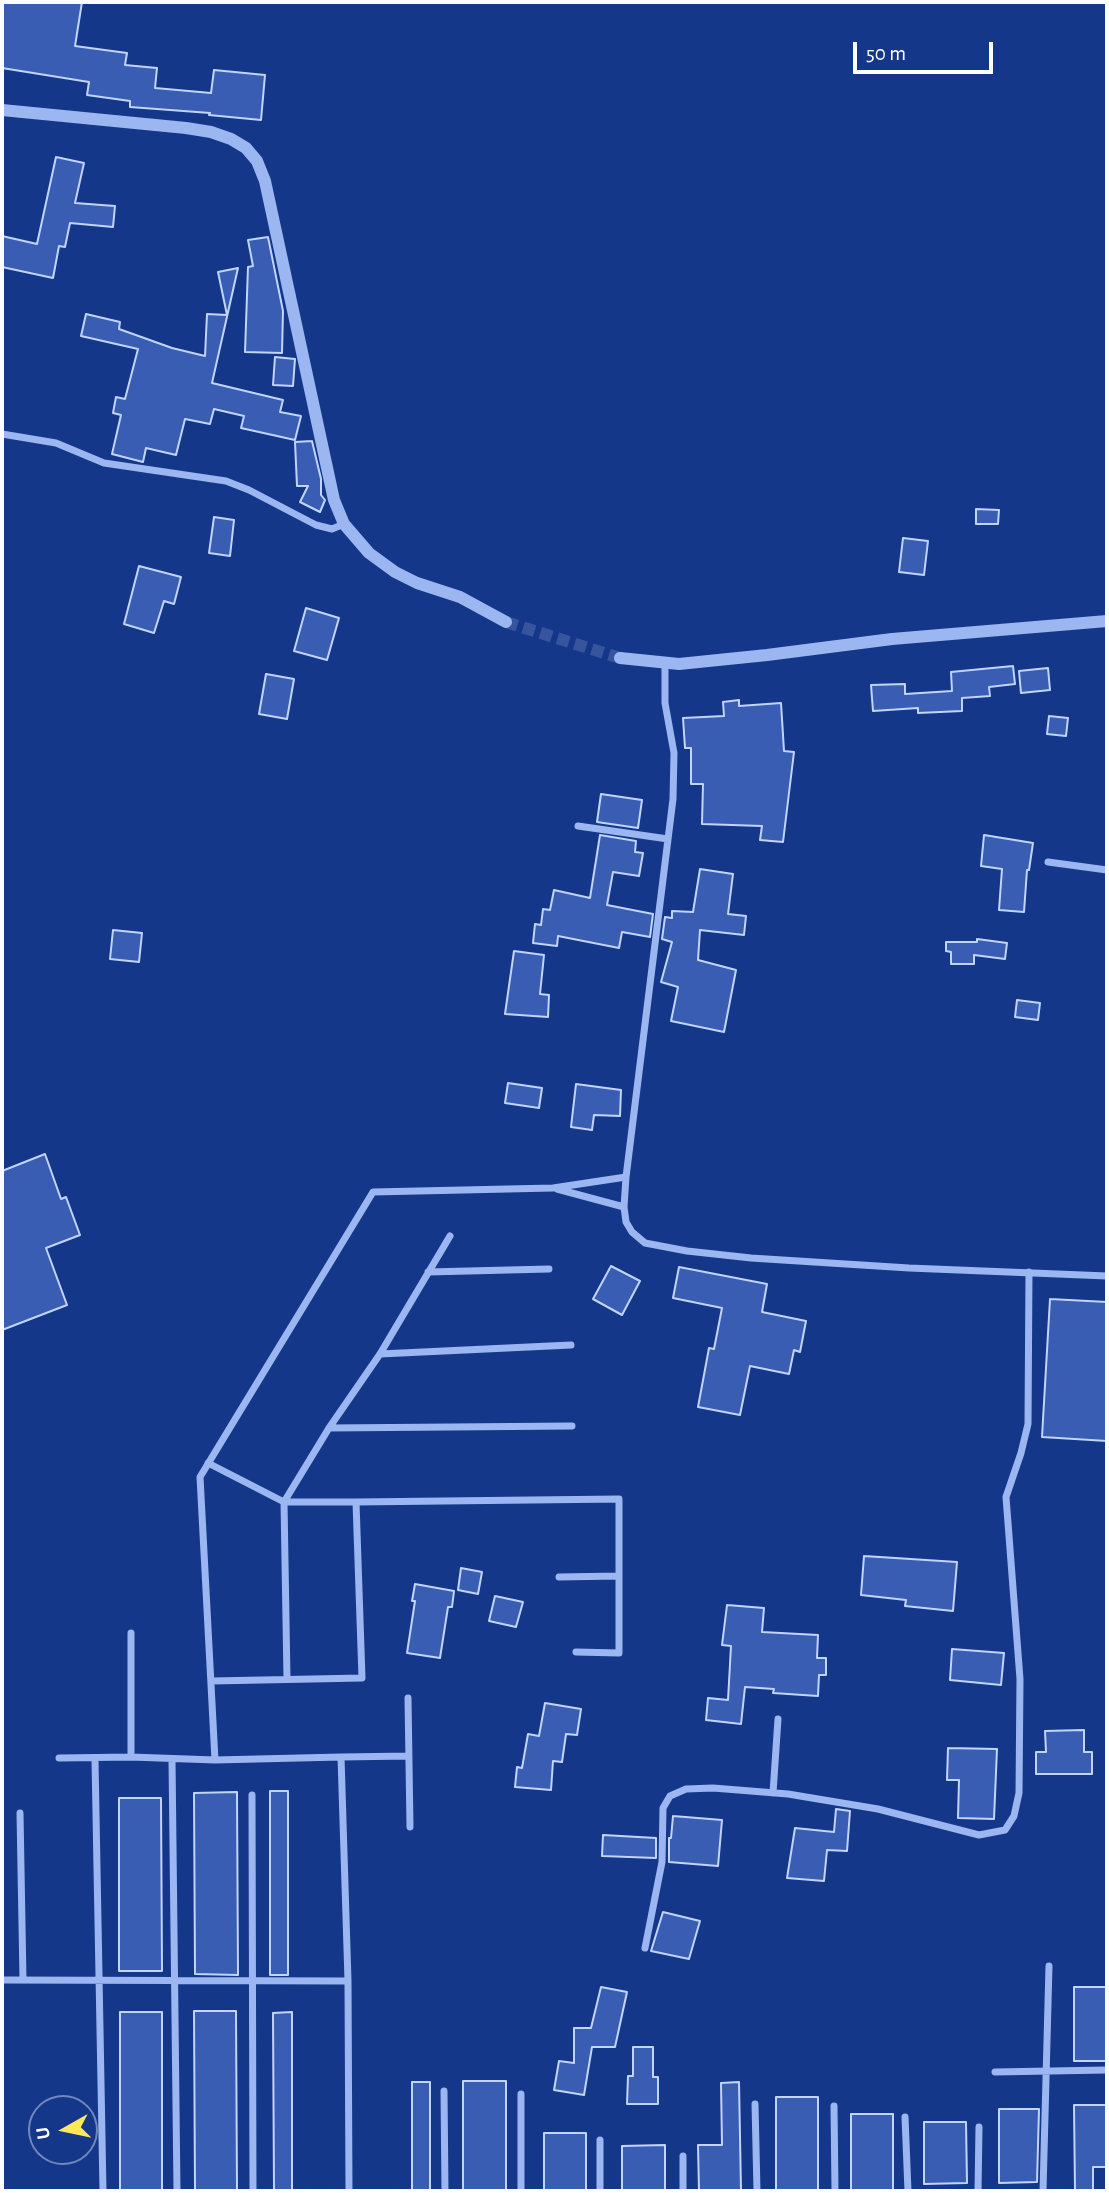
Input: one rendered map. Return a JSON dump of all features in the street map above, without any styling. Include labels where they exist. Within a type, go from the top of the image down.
[{"type":"street","points":[[2,110],[186,128],[211,132],[246,148],[257,162],[265,181],[334,500],[344,524],[369,553],[395,572],[417,583],[460,597],[506,622]]},
{"type":"street","points":[[2,434],[56,443],[104,463],[226,481],[316,525],[332,529],[344,524]]},
{"type":"street","points":[[620,658],[679,664],[767,656],[892,639],[1107,621]]},
{"type":"street","points":[[665,662],[665,703],[674,753],[673,799],[625,1177],[624,1208],[626,1222],[632,1232],[645,1242],[687,1251],[834,1264],[1107,1276]]},
{"type":"street","points":[[578,826],[668,839]]},
{"type":"street","points":[[1048,862],[1107,870]]},
{"type":"street","points":[[215,1760],[200,1476],[373,1192],[553,1188],[625,1177]]},
{"type":"street","points":[[553,1188],[624,1208]]},
{"type":"street","points":[[287,1679],[284,1502],[329,1428],[380,1354],[450,1236]]},
{"type":"street","points":[[428,1272],[549,1269]]},
{"type":"street","points":[[645,1948],[662,1862],[663,1808],[670,1796],[686,1789],[713,1788],[773,1793],[878,1808],[979,1835],[1005,1830],[1014,1816],[1018,1793],[1020,1679],[1006,1497],[1028,1424],[1029,1272]]},
{"type":"street","points":[[380,1354],[571,1345]]},
{"type":"street","points":[[329,1428],[572,1426]]},
{"type":"street","points":[[208,1463],[284,1502],[620,1499],[619,1653],[576,1652]]},
{"type":"street","points":[[212,1681],[362,1678],[356,1502]]},
{"type":"street","points":[[559,1577],[619,1576]]},
{"type":"street","points":[[131,1633],[131,1757]]},
{"type":"street","points":[[408,1698],[410,1827]]},
{"type":"street","points":[[773,1793],[778,1720]]},
{"type":"street","points":[[60,1758],[215,1760],[409,1756]]},
{"type":"street","points":[[341,1757],[348,1982],[349,2191]]},
{"type":"street","points":[[172,1759],[177,2191]]},
{"type":"street","points":[[96,1760],[103,2191]]},
{"type":"street","points":[[252,1795],[253,2191]]},
{"type":"street","points":[[20,1813],[23,1980]]},
{"type":"street","points":[[1043,2191],[1049,1966]]},
{"type":"street","points":[[2,1980],[348,1982]]},
{"type":"street","points":[[995,2072],[1107,2070]]},
{"type":"street","points":[[444,2091],[445,2191]]},
{"type":"street","points":[[521,2094],[521,2191]]},
{"type":"street","points":[[755,2104],[757,2191]]},
{"type":"street","points":[[834,2106],[835,2191]]},
{"type":"street","points":[[905,2117],[908,2191]]},
{"type":"street","points":[[978,2191],[979,2127]]},
{"type":"street","points":[[600,2140],[600,2191]]},
{"type":"street","points":[[683,2155],[683,2191]]},
{"type":"building","points":[[2,2],[82,2],[75,46],[127,53],[125,65],[157,68],[155,88],[211,93],[214,70],[265,75],[261,120],[130,107],[130,101],[87,95],[89,82],[2,68]]},
{"type":"building","points":[[56,157],[84,163],[75,203],[115,206],[113,227],[70,223],[65,247],[59,246],[53,278],[2,267],[2,236],[37,244]]},
{"type":"building","points":[[268,237],[283,311],[282,353],[245,352],[248,267],[253,266],[248,240]]},
{"type":"building","points":[[238,268],[212,383],[283,400],[280,412],[301,416],[295,440],[241,428],[244,416],[214,409],[210,424],[185,419],[176,455],[146,448],[143,462],[112,454],[121,415],[113,413],[116,397],[125,399],[138,349],[81,336],[86,314],[120,322],[119,329],[172,348],[205,356],[207,314],[227,315],[218,272]]},
{"type":"building","points":[[275,357],[295,359],[293,386],[273,385]]},
{"type":"building","points":[[312,441],[321,479],[321,495],[325,500],[320,512],[300,502],[308,486],[297,486],[295,442]]},
{"type":"building","points":[[976,509],[999,510],[998,524],[976,524]]},
{"type":"building","points":[[214,517],[234,520],[230,556],[209,553]]},
{"type":"building","points":[[903,538],[928,541],[924,575],[899,572]]},
{"type":"building","points":[[139,566],[181,577],[174,604],[164,601],[154,633],[124,624]]},
{"type":"building","points":[[306,608],[339,618],[327,660],[294,651]]},
{"type":"building","points":[[1013,666],[1015,684],[989,687],[990,696],[962,698],[962,711],[918,713],[918,708],[873,711],[871,685],[905,684],[905,694],[952,691],[951,672]]},
{"type":"building","points":[[1048,668],[1050,690],[1021,693],[1019,671]]},
{"type":"building","points":[[266,674],[294,679],[287,719],[259,714]]},
{"type":"building","points":[[739,700],[739,706],[781,703],[784,751],[794,752],[783,842],[760,840],[762,826],[702,824],[703,784],[691,784],[691,748],[685,748],[683,718],[724,716],[723,702]]},
{"type":"building","points":[[1049,716],[1068,718],[1066,736],[1047,734]]},
{"type":"building","points":[[601,794],[642,800],[638,828],[597,822]]},
{"type":"building","points":[[600,835],[636,841],[635,852],[643,853],[639,876],[613,872],[607,905],[653,914],[650,937],[622,932],[619,948],[558,936],[557,946],[533,943],[535,924],[541,925],[543,909],[550,910],[554,890],[590,898]]},
{"type":"building","points":[[984,835],[1033,843],[1027,870],[1024,912],[999,910],[1002,869],[981,866]]},
{"type":"building","points":[[700,869],[733,874],[728,914],[746,916],[744,935],[700,930],[698,960],[736,970],[724,1032],[671,1021],[678,987],[661,982],[672,942],[662,939],[665,917],[672,918],[672,911],[693,912]]},
{"type":"building","points":[[113,930],[142,933],[139,962],[110,959]]},
{"type":"building","points":[[977,939],[1007,943],[1005,959],[974,955],[974,964],[951,964],[951,952],[946,951],[946,942],[977,942]]},
{"type":"building","points":[[514,951],[544,955],[540,994],[549,995],[548,1017],[505,1014]]},
{"type":"building","points":[[1017,1000],[1040,1003],[1038,1020],[1015,1017]]},
{"type":"building","points":[[508,1083],[542,1088],[539,1108],[505,1103]]},
{"type":"building","points":[[576,1084],[621,1090],[620,1116],[594,1115],[592,1130],[571,1127]]},
{"type":"building","points":[[45,1154],[61,1199],[66,1197],[80,1235],[46,1248],[67,1305],[2,1330],[2,1171]]},
{"type":"building","points":[[611,1266],[640,1281],[622,1315],[593,1299]]},
{"type":"building","points":[[679,1267],[767,1284],[762,1312],[806,1321],[800,1352],[794,1350],[789,1374],[750,1366],[740,1415],[698,1407],[709,1348],[714,1349],[722,1308],[673,1298]]},
{"type":"building","points":[[1050,1299],[1107,1302],[1107,1441],[1042,1437]]},
{"type":"building","points":[[864,1556],[957,1562],[953,1611],[905,1606],[906,1600],[861,1595]]},
{"type":"building","points":[[461,1568],[482,1572],[478,1594],[458,1590]]},
{"type":"building","points":[[415,1584],[454,1591],[452,1607],[448,1607],[440,1658],[407,1653]]},
{"type":"building","points":[[495,1596],[523,1602],[516,1627],[489,1621]]},
{"type":"building","points":[[727,1605],[764,1608],[762,1632],[818,1635],[817,1658],[826,1658],[826,1675],[819,1675],[818,1696],[773,1693],[774,1689],[745,1687],[741,1724],[706,1720],[708,1698],[728,1700],[731,1646],[722,1645]]},
{"type":"building","points":[[952,1649],[1004,1653],[1001,1685],[950,1680]]},
{"type":"building","points":[[545,1703],[581,1709],[577,1735],[566,1734],[562,1762],[553,1761],[551,1790],[515,1787],[517,1767],[522,1768],[528,1734],[539,1736]]},
{"type":"building","points":[[1084,1730],[1084,1752],[1092,1752],[1092,1774],[1036,1774],[1036,1752],[1046,1752],[1045,1731]]},
{"type":"building","points":[[948,1748],[997,1749],[994,1819],[958,1818],[959,1780],[947,1780]]},
{"type":"building","points":[[270,1791],[288,1791],[288,1975],[270,1975]]},
{"type":"building","points":[[237,1792],[238,1975],[195,1974],[194,1793]]},
{"type":"building","points":[[119,1798],[161,1798],[162,1971],[119,1971]]},
{"type":"building","points":[[836,1809],[850,1811],[847,1851],[827,1850],[824,1881],[787,1878],[795,1828],[834,1832]]},
{"type":"building","points":[[673,1816],[722,1820],[718,1866],[669,1862]]},
{"type":"building","points":[[603,1835],[656,1838],[656,1858],[602,1856]]},
{"type":"building","points":[[663,1912],[700,1921],[689,1959],[651,1951]]},
{"type":"building","points":[[601,1987],[627,1992],[615,2047],[592,2047],[584,2095],[554,2090],[559,2061],[574,2063],[574,2028],[591,2028]]},
{"type":"building","points":[[1074,1987],[1107,1987],[1107,2061],[1074,2061]]},
{"type":"building","points":[[194,2011],[236,2011],[237,2191],[195,2191]]},
{"type":"building","points":[[120,2012],[162,2012],[162,2191],[120,2191]]},
{"type":"building","points":[[292,2012],[292,2191],[274,2191],[273,2013]]},
{"type":"building","points":[[633,2047],[653,2047],[653,2077],[658,2077],[658,2104],[627,2104],[628,2076],[633,2076]]},
{"type":"building","points":[[463,2081],[506,2081],[506,2191],[463,2191]]},
{"type":"building","points":[[412,2082],[430,2082],[430,2191],[412,2191]]},
{"type":"building","points":[[739,2082],[741,2191],[699,2191],[698,2145],[722,2145],[721,2083]]},
{"type":"building","points":[[776,2097],[818,2097],[818,2191],[776,2191]]},
{"type":"building","points":[[1074,2105],[1107,2105],[1107,2167],[1093,2167],[1093,2191],[1075,2191]]},
{"type":"building","points":[[999,2109],[1039,2109],[1037,2182],[999,2183]]},
{"type":"building","points":[[851,2114],[893,2114],[893,2191],[851,2191]]},
{"type":"building","points":[[924,2122],[966,2122],[967,2183],[924,2184]]},
{"type":"building","points":[[544,2133],[586,2133],[586,2191],[544,2191]]},
{"type":"building","points":[[665,2145],[665,2191],[622,2191],[622,2146]]},
{"type":"tunnel","points":[[506,622],[620,658]]}]
